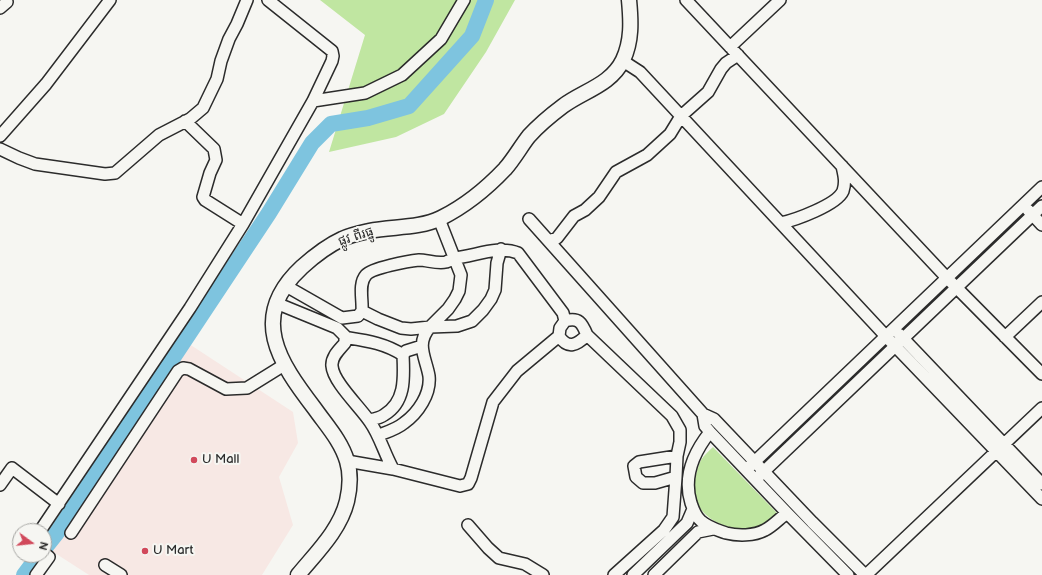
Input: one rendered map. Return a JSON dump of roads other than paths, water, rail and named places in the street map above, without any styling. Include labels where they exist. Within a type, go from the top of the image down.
[{"type":"main road","name":"ផ្លូវ ពីរធ្នូ","points":[[298,575],[336,528],[344,514],[349,489],[349,473],[347,461],[335,435],[296,384],[284,365],[274,336],[272,321],[276,303],[286,286],[302,268],[342,239],[370,231],[410,226],[439,219],[461,206],[483,189],[506,168],[530,136],[548,118],[568,103],[605,83],[623,61],[630,40],[631,24],[629,0]]},
{"type":"street","points":[[0,136],[46,84],[110,0]]},
{"type":"street","points":[[0,149],[34,164],[104,174],[115,173],[159,135],[190,119],[203,108],[217,79],[229,38],[237,24],[247,0]]},
{"type":"street","points":[[46,523],[190,308],[243,224],[313,101],[332,61],[332,51],[268,0]]},
{"type":"street","points":[[313,101],[365,92],[402,75],[441,39],[464,0]]},
{"type":"street","points":[[686,0],[947,278],[1042,374]]},
{"type":"street","points":[[549,241],[557,238],[574,216],[585,210],[599,197],[616,172],[646,155],[670,134],[681,116],[708,92],[721,69],[734,51],[780,0]]},
{"type":"street","points":[[623,61],[640,72],[781,223],[890,332],[1000,448],[1042,499]]},
{"type":"street","points":[[185,121],[214,149],[215,152],[216,160],[210,173],[203,197],[205,200],[243,224]]},
{"type":"street","points":[[781,223],[790,221],[831,204],[842,192],[845,180],[842,166]]},
{"type":"street","points":[[747,469],[1042,187]]},
{"type":"street","points":[[760,475],[1033,215],[1042,205],[1034,195]]},
{"type":"street","points":[[1023,205],[1042,224]]},
{"type":"street","points":[[379,436],[404,424],[415,413],[424,399],[429,388],[429,378],[422,346],[423,338],[430,327],[455,300],[459,291],[461,275],[453,258],[439,219]]},
{"type":"street","points":[[530,219],[703,414],[714,419],[755,461],[760,475],[787,513],[848,575]]},
{"type":"street","points":[[362,311],[401,328],[411,329],[457,326],[472,322],[491,299],[495,290],[497,263],[501,249]]},
{"type":"street","points":[[276,303],[340,323],[358,316],[362,311],[362,283],[366,274],[377,268],[418,260],[447,262],[453,258],[462,258],[501,249],[518,253],[563,313],[565,320],[560,328],[559,336],[563,342],[569,345],[576,344],[587,335]]},
{"type":"street","points":[[286,286],[340,323],[345,336],[345,343],[333,357],[331,365],[334,375],[369,420],[379,436],[393,468]]},
{"type":"street","points":[[1005,337],[1042,302]]},
{"type":"street","points":[[565,320],[572,319],[579,321],[584,326],[587,335],[672,416],[680,430],[674,517],[664,530],[614,575]]},
{"type":"street","points":[[347,461],[393,468],[460,486],[468,484],[493,402],[517,370],[559,336]]},
{"type":"street","points":[[345,340],[349,338],[380,344],[403,355]]},
{"type":"street","points":[[369,420],[384,415],[394,407],[401,395],[404,380],[403,355],[406,351],[422,346]]},
{"type":"street","points":[[71,534],[178,371],[183,368],[189,370],[226,389],[247,388],[284,365]]},
{"type":"street","points":[[703,414],[705,426],[747,469],[760,475],[812,522],[866,575],[1042,408]]},
{"type":"street","points":[[710,432],[700,445],[694,458],[690,473],[688,493],[693,509],[701,521],[713,529],[737,536],[765,530],[787,513]]},
{"type":"street","points":[[1000,448],[1042,484]]},
{"type":"street","points":[[676,477],[655,483],[643,483],[636,477],[634,466],[639,462],[678,456]]},
{"type":"street","points":[[0,485],[12,468],[59,504]]},
{"type":"street","points":[[633,575],[687,523],[693,509]]},
{"type":"street","points":[[468,525],[499,558],[525,564],[543,575]]},
{"type":"street","points":[[660,573],[698,532],[713,529]]},
{"type":"street","points":[[36,575],[43,563]]},
{"type":"street","points":[[105,565],[121,575]]},
{"type":"waterway","points":[[52,539],[269,213],[312,143],[331,124],[368,118],[409,106],[472,36],[486,0]]},
{"type":"waterway","points":[[24,575],[33,563]]},
{"type":"place","name":"U Mall","points":[[194,460]]},
{"type":"place","name":"U Mart","points":[[145,551]]}]
